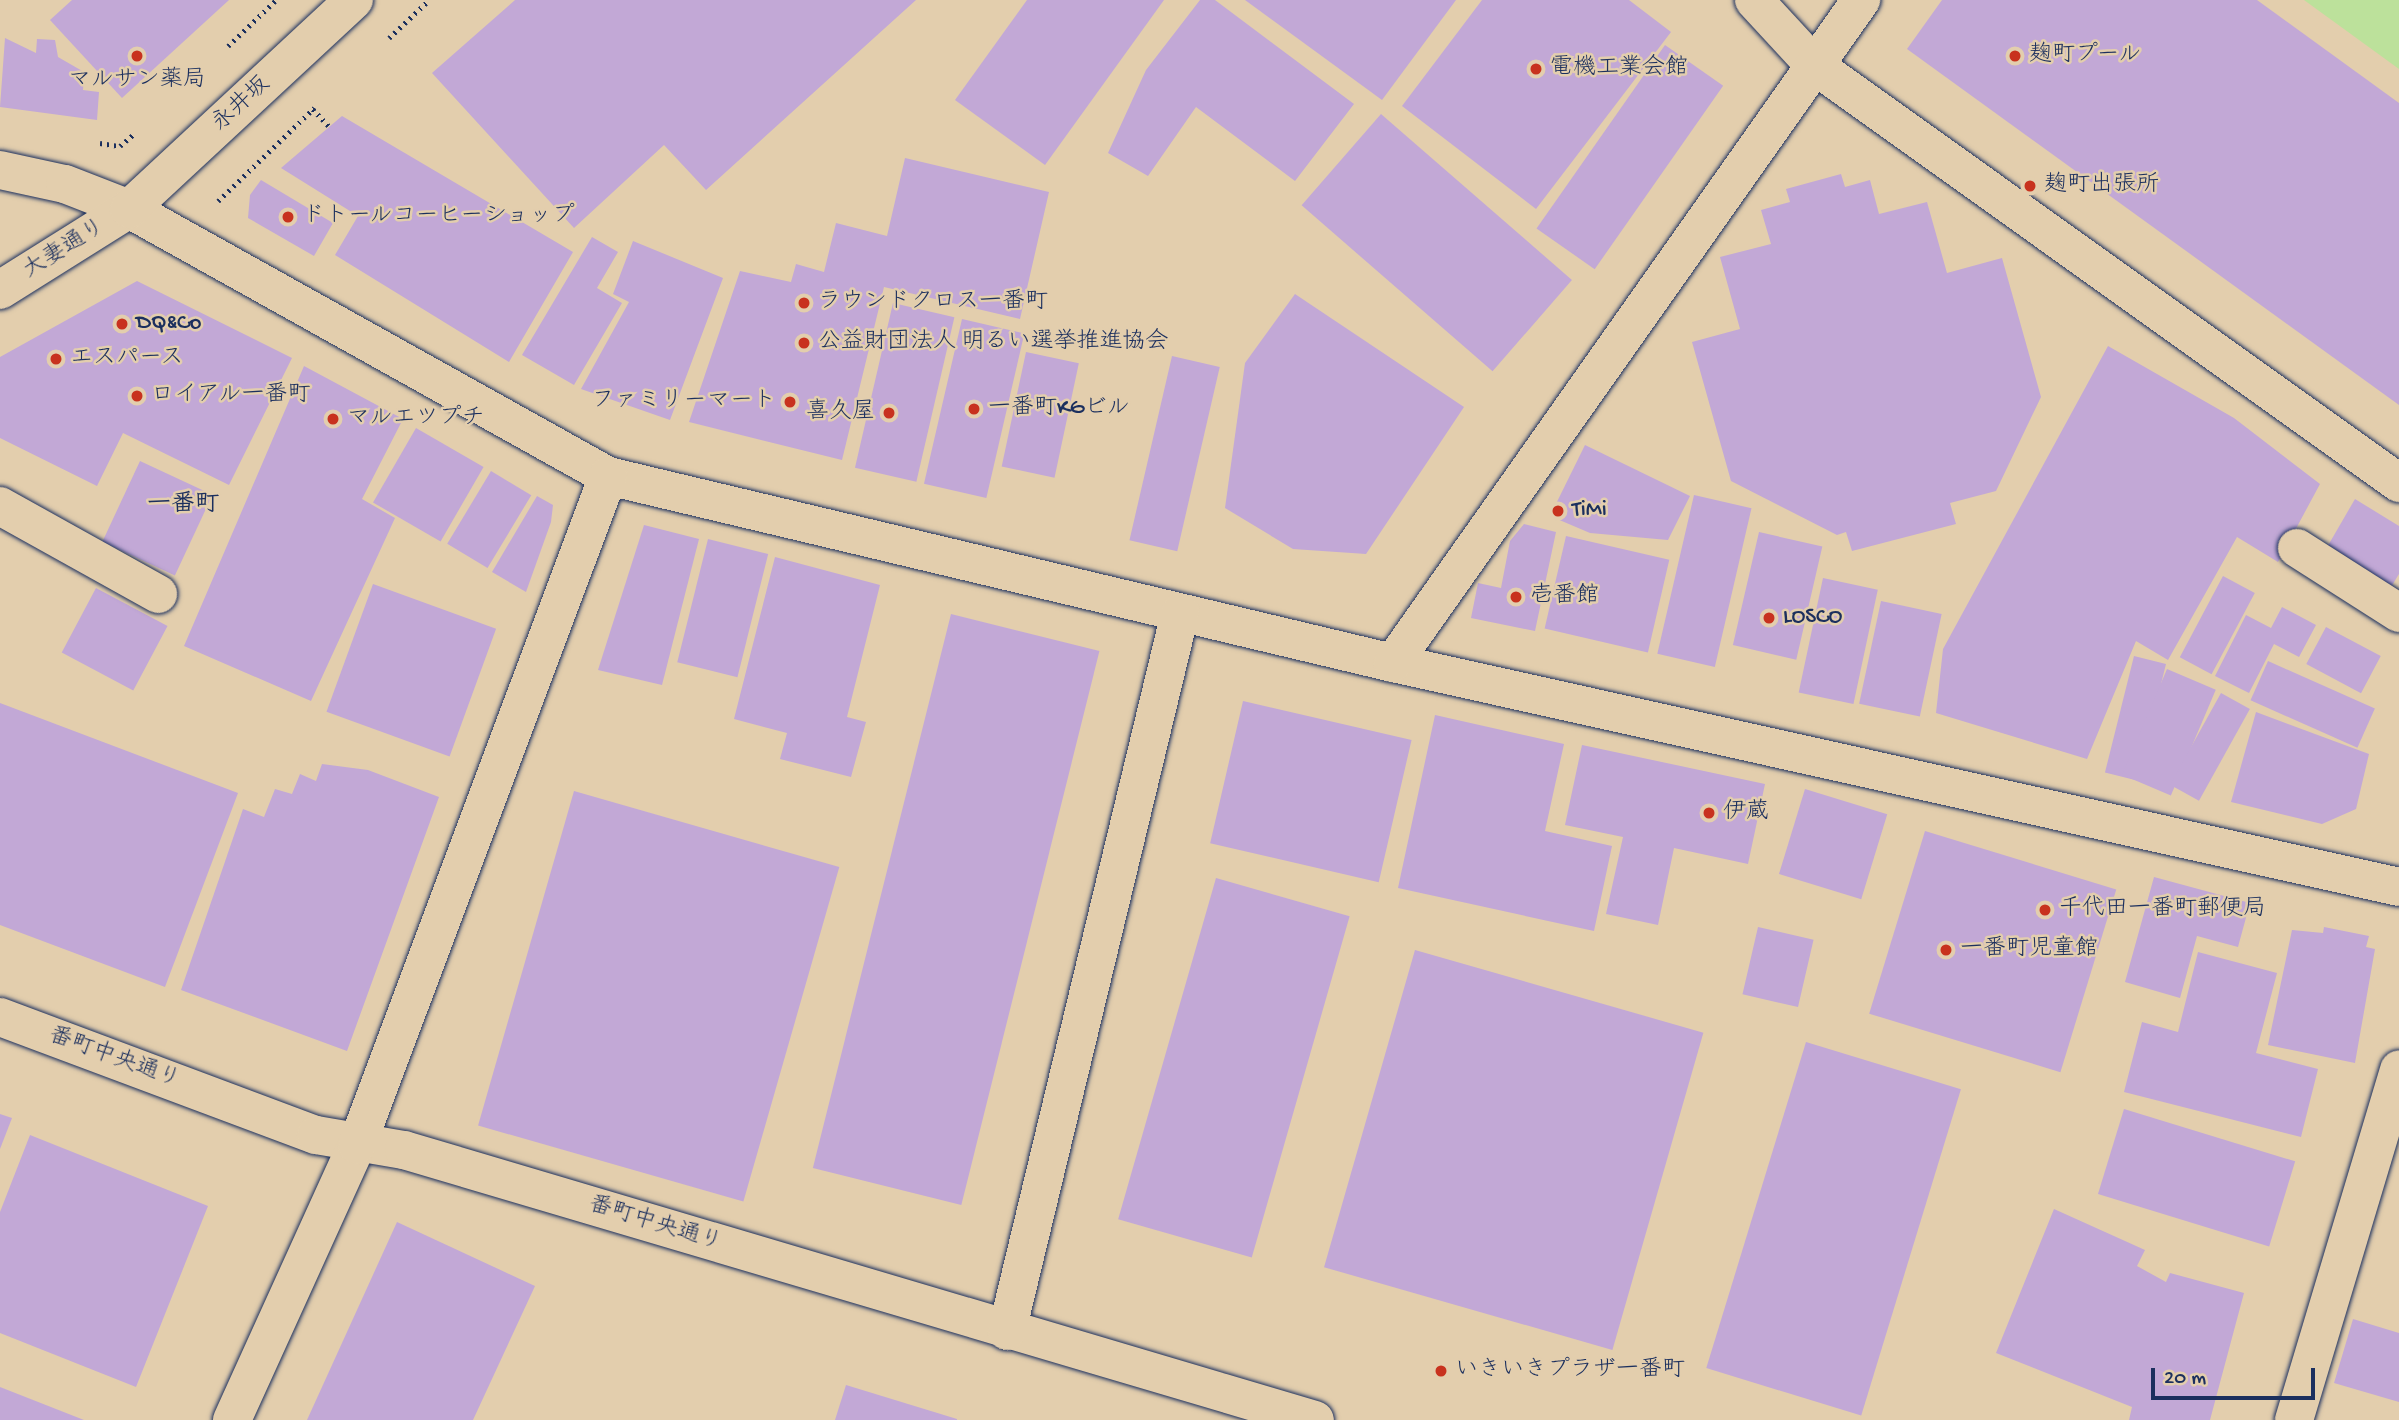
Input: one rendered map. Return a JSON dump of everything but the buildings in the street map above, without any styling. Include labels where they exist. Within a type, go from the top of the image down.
[{"type":"street","points":[[1754,0],[1814,65],[2399,483]]},
{"type":"street","points":[[1393,663],[1861,0]]},
{"type":"street","name":"永井坂","points":[[129,209],[333,7]]},
{"type":"street","points":[[0,170],[65,184],[129,209],[608,476],[1393,663],[2399,886]]},
{"type":"street","name":"大妻通り","points":[[0,290],[129,209]]},
{"type":"street","points":[[232,1420],[357,1145],[608,476]]},
{"type":"street","points":[[0,506],[158,594]]},
{"type":"street","points":[[2297,548],[2399,613]]},
{"type":"street","points":[[1007,1331],[1180,613]]},
{"type":"street","name":"番町中央通り","points":[[0,1017],[357,1145],[404,1150],[1007,1331],[1315,1420]]},
{"type":"street","points":[[2294,1420],[2399,1069]]},
{"type":"path","points":[[218,55],[276,0]]},
{"type":"path","points":[[313,109],[329,126]]},
{"type":"path","points":[[93,142],[120,145],[140,128]]},
{"type":"path","points":[[217,199],[221,212]]},
{"type":"green space","points":[[2304,0],[2399,0],[2399,69]]},
{"type":"place","name":"マルサン薬局","points":[[137,56]]},
{"type":"place","name":"麹町プール","points":[[2015,56]]},
{"type":"place","name":"電機工業会館","points":[[1536,69]]},
{"type":"place","name":"麹町出張所","points":[[2030,186]]},
{"type":"place","name":"ドトールコーヒーショップ","points":[[288,217]]},
{"type":"place","name":"ラウンドクロス一番町","points":[[804,303]]},
{"type":"place","name":"DQ&Co","points":[[122,324]]},
{"type":"place","name":"公益財団法人 明るい選挙推進協会","points":[[804,343]]},
{"type":"place","name":"エスパース","points":[[56,359]]},
{"type":"place","name":"ロイアル一番町","points":[[137,396]]},
{"type":"place","name":"ファミリーマート","points":[[790,402]]},
{"type":"place","name":"一番町KGビル","points":[[974,409]]},
{"type":"place","name":"喜久屋","points":[[889,413]]},
{"type":"place","name":"マルエツプチ","points":[[333,419]]},
{"type":"place","name":"TiMi","points":[[1558,511]]},
{"type":"place","name":"壱番館","points":[[1516,597]]},
{"type":"place","name":"LOSCO","points":[[1769,618]]},
{"type":"place","name":"伊蔵","points":[[1709,813]]},
{"type":"place","name":"千代田一番町郵便局","points":[[2045,910]]},
{"type":"place","name":"一番町児童館","points":[[1946,950]]},
{"type":"place","name":"いきいきプラザ一番町","points":[[1441,1371]]},
{"type":"district","name":"一番町","points":[[183,506]]}]
